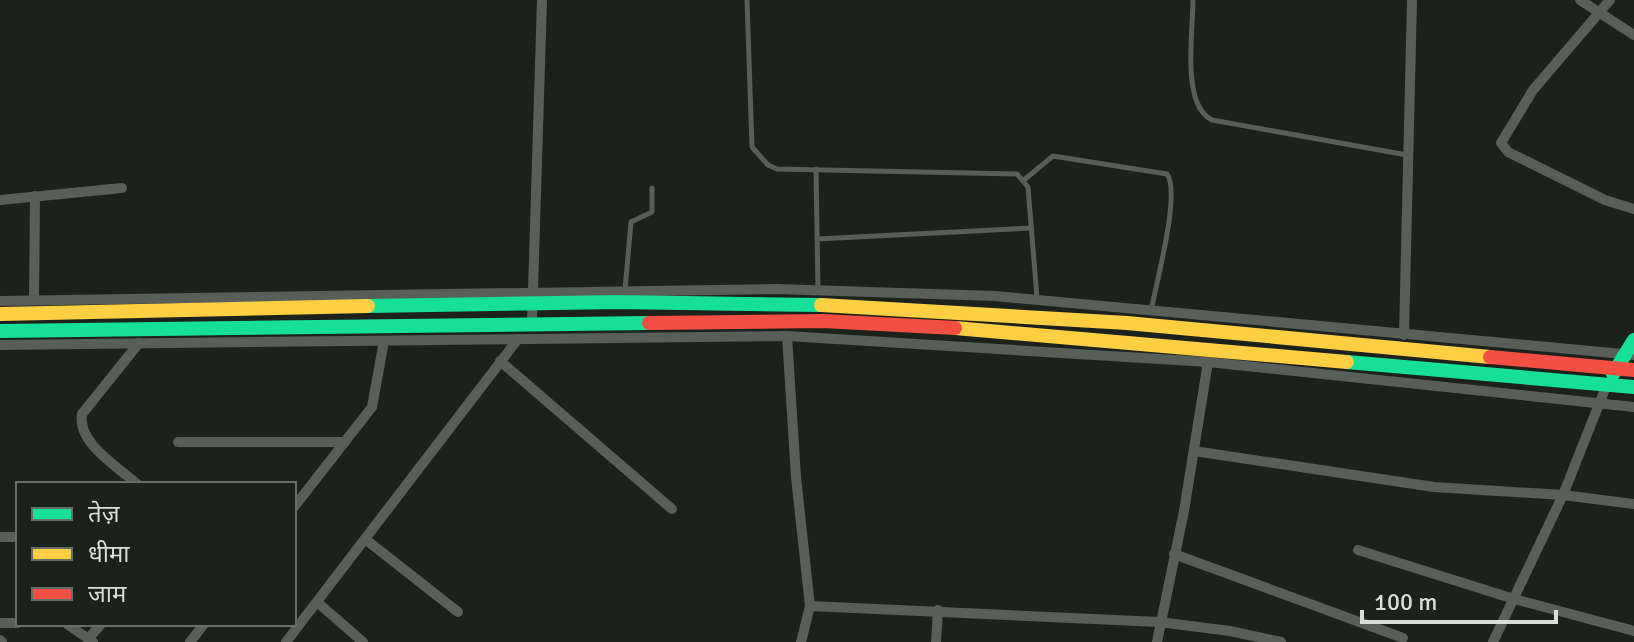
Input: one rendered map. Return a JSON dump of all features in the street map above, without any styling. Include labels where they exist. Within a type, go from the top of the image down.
[{"type":"main road","points":[[0,314],[532,298],[824,305],[998,315],[1634,370]]},
{"type":"main road","points":[[0,331],[780,320],[976,329],[1634,387]]},
{"type":"main road","points":[[1607,384],[1615,369],[1629,355],[1634,340]]},
{"type":"street","points":[[286,642],[532,322],[542,0]]},
{"type":"street","points":[[1404,335],[1412,0]]},
{"type":"street","points":[[1580,0],[1634,35]]},
{"type":"street","points":[[1610,0],[1533,90],[1501,143],[1508,152],[1591,194],[1634,209]]},
{"type":"street","points":[[0,200],[122,188]]},
{"type":"street","points":[[34,300],[35,196]]},
{"type":"street","points":[[0,301],[532,298],[625,290],[818,290],[1037,300],[1629,355]]},
{"type":"street","points":[[787,336],[796,477],[810,606],[801,642]]},
{"type":"street","points":[[0,345],[787,336],[1208,362],[1634,407]]},
{"type":"street","points":[[296,504],[372,407],[384,341]]},
{"type":"street","points":[[135,482],[88,440],[81,424],[82,414],[139,343]]},
{"type":"street","points":[[500,361],[672,509]]},
{"type":"street","points":[[1157,642],[1208,362]]},
{"type":"street","points":[[1493,642],[1563,495],[1607,384]]},
{"type":"street","points":[[178,442],[345,442]]},
{"type":"street","points":[[1194,451],[1434,487],[1563,495],[1634,504]]},
{"type":"street","points":[[365,539],[458,612]]},
{"type":"street","points":[[1358,550],[1514,599],[1634,631]]},
{"type":"street","points":[[1174,554],[1403,638]]},
{"type":"street","points":[[317,602],[363,642]]},
{"type":"street","points":[[810,606],[1159,622],[1230,631],[1281,642]]},
{"type":"street","points":[[936,642],[938,610]]},
{"type":"street","points":[[70,626],[91,640]]},
{"type":"street","points":[[190,642],[202,626]]},
{"type":"lane","points":[[747,0],[752,147],[768,165],[777,169],[1007,172],[1024,180],[1028,187],[1037,300]]},
{"type":"lane","points":[[1193,0],[1192,96],[1202,116],[1408,155]]},
{"type":"lane","points":[[1024,180],[1053,156],[1167,174],[1172,183],[1170,210],[1151,312]]},
{"type":"lane","points":[[816,169],[818,290]]},
{"type":"lane","points":[[625,290],[631,222],[652,212],[652,188]]},
{"type":"lane","points":[[817,239],[1031,228]]},
{"type":"traffic: fast","points":[[368,306],[617,302],[821,305]]},
{"type":"traffic: fast","points":[[0,331],[649,323]]},
{"type":"traffic: fast","points":[[1613,374],[1634,340]]},
{"type":"traffic: fast","points":[[1347,362],[1634,387]]},
{"type":"traffic: slow","points":[[821,305],[1127,323],[1490,357]]},
{"type":"traffic: slow","points":[[0,314],[368,306]]},
{"type":"traffic: slow","points":[[955,328],[1347,362]]},
{"type":"traffic: jam","points":[[649,323],[823,321],[955,328]]},
{"type":"traffic: jam","points":[[1490,357],[1634,370]]}]
